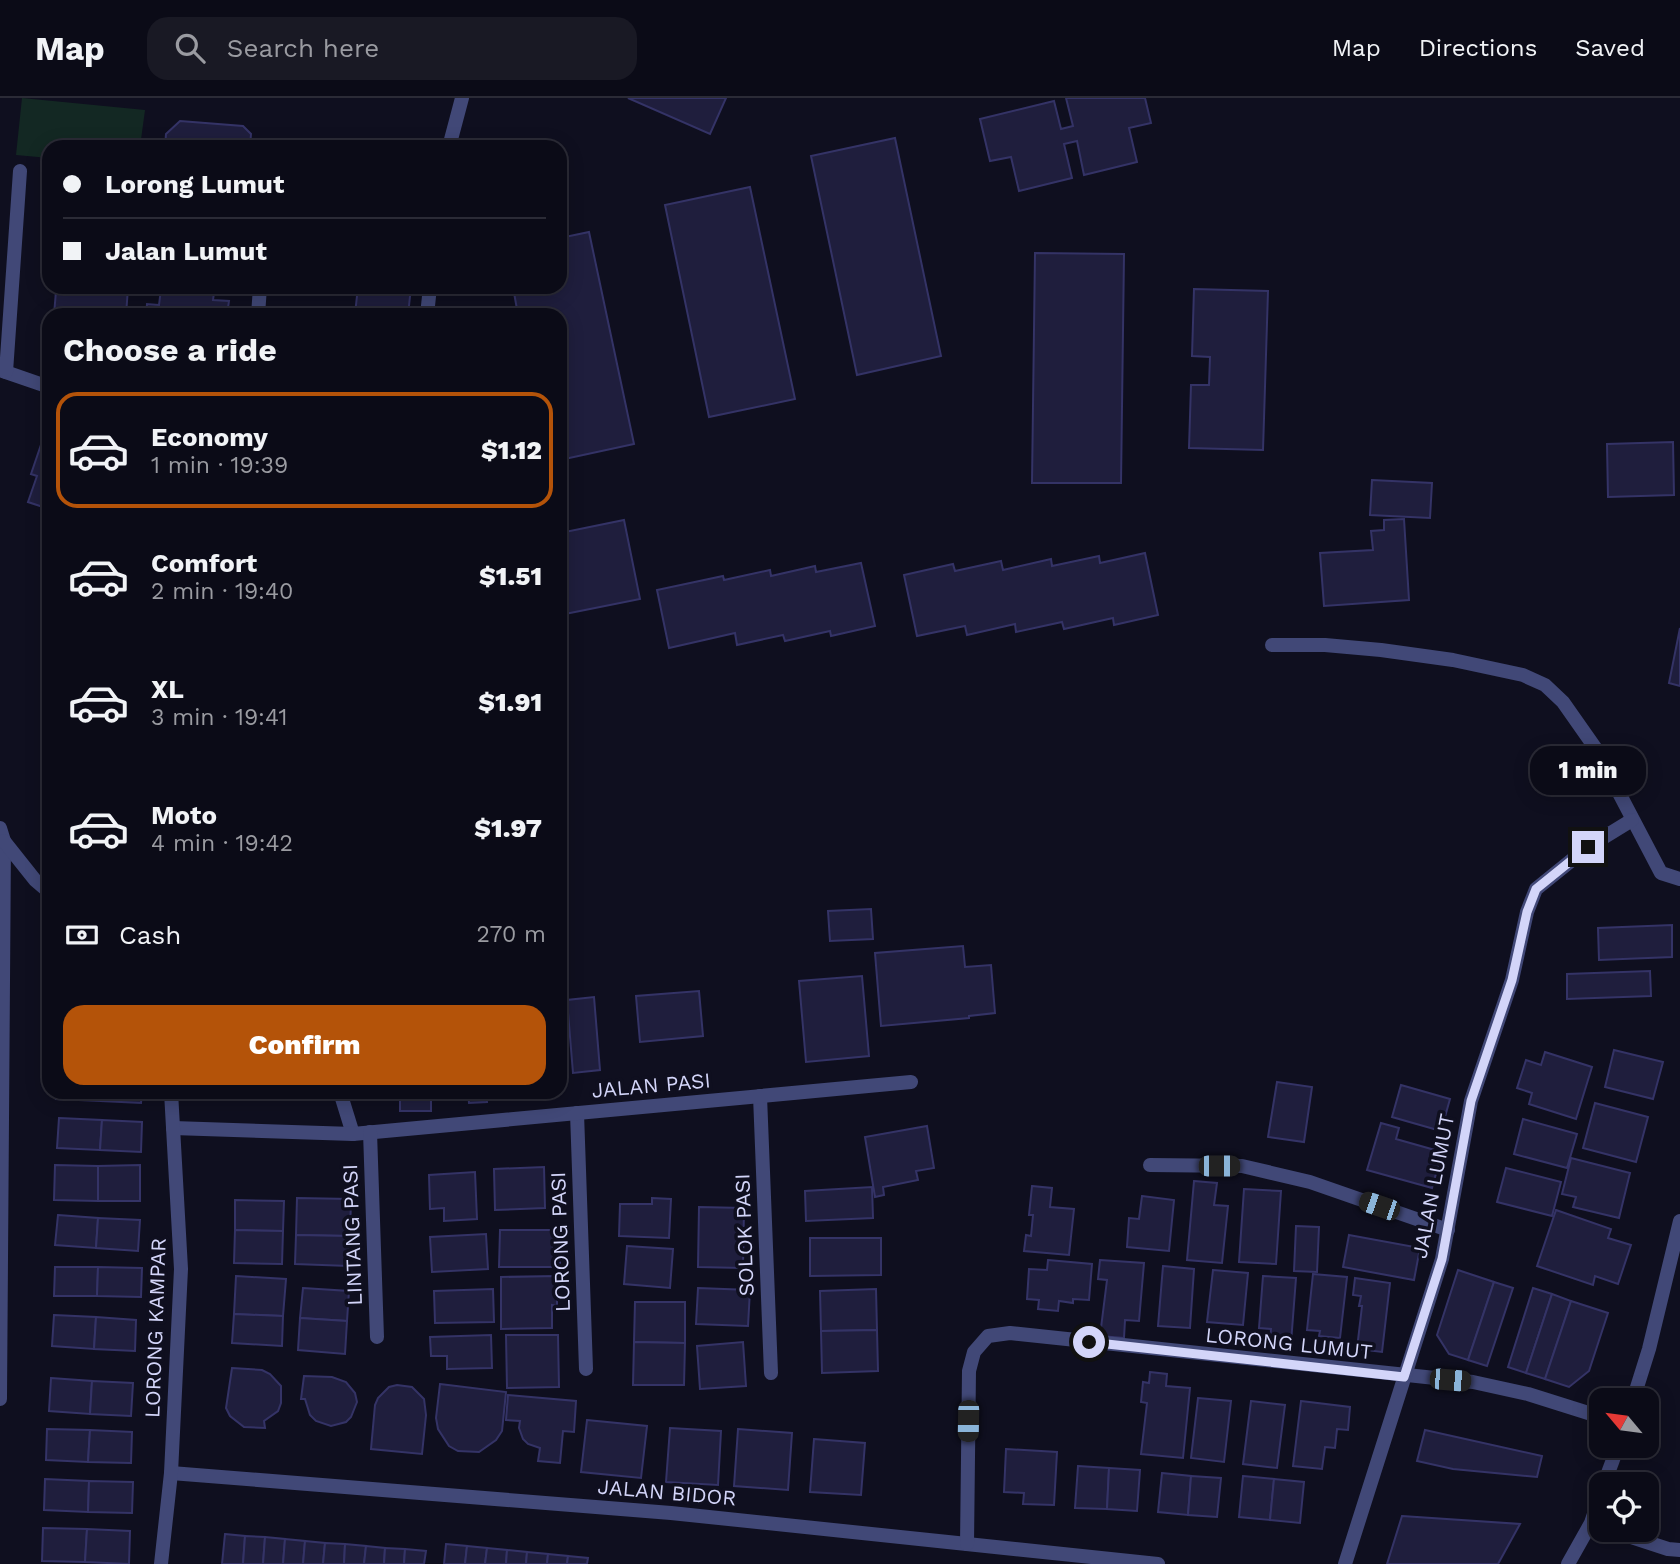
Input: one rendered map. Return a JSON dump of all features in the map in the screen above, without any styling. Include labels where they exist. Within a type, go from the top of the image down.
[{"type":"street","points":[[451,140],[462,98]]},
{"type":"street","points":[[20,171],[3,371],[42,385]]},
{"type":"street","points":[[1272,645],[1325,645],[1453,660],[1523,675],[1545,685],[1563,702],[1596,749],[1661,873],[1680,879]]},
{"type":"street","name":"JALAN LUMUT","points":[[1345,1564],[1442,1259],[1471,1101],[1512,980],[1527,912],[1536,889],[1588,847],[1632,820]]},
{"type":"street","points":[[2,834],[42,886]]},
{"type":"street","points":[[0,1399],[2,834]]},
{"type":"street","name":"JALAN PASI","points":[[173,1129],[352,1134],[911,1083]]},
{"type":"street","name":"SOLOK PASI","points":[[760,1096],[771,1373]]},
{"type":"street","name":"LORONG KAMPAR","points":[[161,1564],[171,1473],[181,1269],[171,1099]]},
{"type":"street","points":[[342,1099],[352,1134]]},
{"type":"street","name":"LORONG PASI","points":[[577,1113],[586,1368]]},
{"type":"street","name":"LINTANG PASI","points":[[370,1132],[377,1337]]},
{"type":"street","points":[[1150,1166],[1242,1166],[1310,1182],[1448,1230]]},
{"type":"street","points":[[1637,1388],[1680,1221]]},
{"type":"street","name":"LORONG LUMUT","points":[[967,1544],[969,1371],[974,1352],[988,1336],[1010,1333],[1404,1377],[1473,1382],[1528,1394],[1589,1412]]},
{"type":"street","name":"JALAN BIDOR","points":[[171,1473],[658,1511],[1158,1564]]},
{"type":"street","points":[[1568,1564],[1589,1535]]},
{"type":"street","points":[[1647,1542],[1680,1550]]},
{"type":"green space","points":[[22,98],[145,110],[141,140],[42,140],[42,157],[16,155]]},
{"type":"building","points":[[628,98],[726,98],[710,134]]},
{"type":"building","points":[[1066,98],[1145,98],[1151,123],[1129,128],[1137,162],[1084,175],[1077,141],[1064,144],[1072,178],[1019,191],[1011,157],[990,161],[980,119],[1054,101],[1061,129],[1073,126]]},
{"type":"building","points":[[180,121],[243,126],[251,134],[251,140],[166,140],[166,134]]},
{"type":"building","points":[[895,138],[941,356],[857,375],[811,156]]},
{"type":"building","points":[[750,187],[795,399],[709,417],[665,205]]},
{"type":"building","points":[[589,232],[634,444],[567,458],[567,308],[517,308],[514,294],[567,294],[567,237]]},
{"type":"building","points":[[1035,253],[1124,254],[1121,483],[1032,483]]},
{"type":"building","points":[[1194,289],[1268,291],[1263,450],[1189,448],[1191,385],[1209,385],[1210,357],[1192,356]]},
{"type":"building","points":[[56,294],[128,294],[127,308],[55,308]]},
{"type":"building","points":[[160,294],[214,294],[213,300],[229,301],[228,308],[147,308],[147,304],[159,305]]},
{"type":"building","points":[[357,294],[410,294],[409,308],[356,308]]},
{"type":"building","points":[[42,442],[42,507],[28,502],[37,476],[31,474]]},
{"type":"building","points":[[1673,442],[1674,495],[1608,497],[1607,444]]},
{"type":"building","points":[[1372,480],[1432,483],[1430,518],[1370,515]]},
{"type":"building","points":[[1404,519],[1409,600],[1324,606],[1320,553],[1373,550],[1371,531],[1384,530],[1384,520]]},
{"type":"building","points":[[624,520],[640,599],[567,614],[567,532]]},
{"type":"building","points":[[1145,553],[1158,615],[1114,625],[1113,618],[1064,629],[1062,622],[1016,632],[1015,624],[967,635],[965,626],[917,636],[904,575],[953,564],[955,571],[1001,561],[1003,570],[1051,559],[1052,566],[1099,556],[1100,563]]},
{"type":"building","points":[[861,563],[875,626],[831,636],[830,631],[785,641],[783,635],[737,645],[735,633],[669,648],[657,590],[723,576],[724,580],[770,570],[771,576],[815,566],[816,572]]},
{"type":"building","points":[[1680,628],[1680,686],[1669,683]]},
{"type":"building","points":[[871,909],[873,939],[830,941],[828,911]]},
{"type":"building","points":[[1672,925],[1672,957],[1599,960],[1598,928]]},
{"type":"building","points":[[963,946],[965,967],[991,965],[995,1013],[881,1026],[875,953]]},
{"type":"building","points":[[1650,971],[1651,996],[1567,999],[1567,974]]},
{"type":"building","points":[[862,976],[869,1056],[806,1062],[799,981]]},
{"type":"building","points":[[699,991],[703,1036],[640,1042],[636,996]]},
{"type":"building","points":[[594,997],[600,1070],[573,1073],[567,1000]]},
{"type":"building","points":[[1614,1050],[1663,1062],[1653,1099],[1605,1087]]},
{"type":"building","points":[[1545,1052],[1592,1067],[1576,1119],[1529,1104],[1532,1093],[1517,1088],[1526,1060],[1541,1065]]},
{"type":"building","points":[[1277,1082],[1312,1087],[1304,1142],[1268,1137]]},
{"type":"building","points":[[1401,1085],[1450,1099],[1441,1131],[1392,1117]]},
{"type":"building","points":[[56,1099],[101,1099],[101,1101]]},
{"type":"building","points":[[101,1099],[141,1099],[141,1103]]},
{"type":"building","points":[[400,1099],[431,1099],[431,1111],[400,1111]]},
{"type":"building","points":[[469,1099],[487,1099],[487,1102],[469,1103]]},
{"type":"building","points":[[1595,1103],[1648,1117],[1636,1162],[1583,1148]]},
{"type":"building","points":[[59,1118],[102,1120],[100,1150],[57,1148]]},
{"type":"building","points":[[1523,1119],[1577,1134],[1567,1168],[1514,1154]]},
{"type":"building","points":[[102,1120],[142,1122],[141,1152],[100,1150]]},
{"type":"building","points":[[1381,1123],[1399,1128],[1396,1139],[1442,1152],[1432,1188],[1367,1170]]},
{"type":"building","points":[[927,1126],[934,1168],[916,1171],[918,1180],[883,1187],[884,1195],[875,1197],[865,1137]]},
{"type":"building","points":[[1571,1158],[1630,1173],[1619,1218],[1573,1207],[1576,1197],[1562,1194]]},
{"type":"building","points":[[55,1165],[98,1166],[98,1201],[54,1200]]},
{"type":"building","points":[[140,1165],[140,1201],[98,1201],[98,1166]]},
{"type":"building","points":[[544,1167],[545,1208],[495,1210],[494,1169]]},
{"type":"building","points":[[1506,1168],[1561,1182],[1552,1216],[1497,1202]]},
{"type":"building","points":[[475,1172],[477,1219],[444,1221],[444,1208],[430,1209],[429,1175]]},
{"type":"building","points":[[1194,1181],[1217,1183],[1214,1205],[1228,1206],[1222,1263],[1187,1260]]},
{"type":"building","points":[[1032,1186],[1052,1188],[1050,1207],[1074,1209],[1069,1255],[1024,1251],[1026,1235],[1031,1236],[1033,1215],[1029,1215]]},
{"type":"building","points":[[872,1187],[873,1218],[806,1221],[805,1191]]},
{"type":"building","points":[[1244,1189],[1281,1191],[1276,1264],[1239,1262]]},
{"type":"building","points":[[1142,1196],[1174,1200],[1169,1251],[1127,1247],[1129,1218],[1139,1219]]},
{"type":"building","points":[[297,1198],[351,1199],[350,1236],[296,1235]]},
{"type":"building","points":[[652,1198],[671,1199],[669,1238],[619,1236],[620,1204],[652,1204]]},
{"type":"building","points":[[235,1200],[284,1201],[283,1231],[235,1230]]},
{"type":"building","points":[[699,1207],[744,1208],[743,1268],[698,1267]]},
{"type":"building","points":[[1556,1210],[1611,1229],[1608,1238],[1631,1245],[1618,1284],[1595,1276],[1593,1285],[1537,1266]]},
{"type":"building","points":[[58,1215],[98,1218],[96,1248],[55,1245]]},
{"type":"building","points":[[98,1218],[140,1220],[138,1251],[96,1248]]},
{"type":"building","points":[[1296,1226],[1319,1227],[1317,1272],[1294,1271]]},
{"type":"building","points":[[235,1230],[283,1231],[282,1264],[234,1263]]},
{"type":"building","points":[[500,1230],[553,1230],[553,1249],[560,1249],[560,1267],[499,1267]]},
{"type":"building","points":[[486,1234],[488,1269],[432,1272],[430,1237]]},
{"type":"building","points":[[296,1235],[350,1236],[349,1266],[295,1264]]},
{"type":"building","points":[[1349,1235],[1420,1248],[1414,1280],[1343,1267]]},
{"type":"building","points":[[810,1238],[881,1238],[881,1275],[810,1276]]},
{"type":"building","points":[[627,1246],[673,1249],[670,1288],[624,1284]]},
{"type":"building","points":[[1048,1260],[1092,1264],[1089,1300],[1073,1299],[1073,1303],[1059,1301],[1058,1311],[1038,1309],[1039,1300],[1027,1299],[1029,1269],[1047,1270]]},
{"type":"building","points":[[1100,1260],[1144,1263],[1139,1321],[1125,1320],[1124,1338],[1100,1336],[1107,1280],[1098,1279]]},
{"type":"building","points":[[1163,1266],[1194,1269],[1190,1328],[1158,1326]]},
{"type":"building","points":[[55,1267],[98,1267],[97,1296],[54,1296]]},
{"type":"building","points":[[98,1267],[142,1268],[141,1297],[97,1296]]},
{"type":"building","points":[[1213,1270],[1248,1273],[1243,1325],[1207,1322]]},
{"type":"building","points":[[1458,1270],[1494,1282],[1468,1360],[1449,1354],[1437,1335]]},
{"type":"building","points":[[1313,1274],[1347,1277],[1340,1338],[1319,1336],[1320,1331],[1307,1330]]},
{"type":"building","points":[[236,1276],[286,1279],[283,1316],[234,1314]]},
{"type":"building","points":[[557,1276],[557,1306],[552,1305],[552,1328],[501,1329],[501,1277]]},
{"type":"building","points":[[1263,1276],[1296,1278],[1291,1343],[1270,1341],[1271,1329],[1259,1328]]},
{"type":"building","points":[[1355,1278],[1390,1283],[1382,1352],[1357,1349],[1362,1306],[1359,1306],[1361,1296],[1353,1295]]},
{"type":"building","points":[[1494,1282],[1513,1288],[1487,1366],[1468,1360]]},
{"type":"building","points":[[303,1288],[349,1291],[347,1321],[300,1318]]},
{"type":"building","points":[[698,1288],[750,1290],[748,1326],[696,1324]]},
{"type":"building","points":[[1533,1288],[1552,1294],[1526,1373],[1508,1367]]},
{"type":"building","points":[[493,1289],[494,1322],[435,1323],[434,1291]]},
{"type":"building","points":[[876,1289],[877,1330],[821,1331],[820,1291]]},
{"type":"building","points":[[1552,1294],[1571,1301],[1545,1379],[1526,1373]]},
{"type":"building","points":[[1571,1301],[1608,1313],[1589,1371],[1569,1387],[1545,1379]]},
{"type":"building","points":[[635,1302],[685,1302],[685,1343],[634,1342]]},
{"type":"building","points":[[234,1314],[283,1316],[282,1346],[232,1343]]},
{"type":"building","points":[[54,1315],[96,1317],[94,1349],[52,1346]]},
{"type":"building","points":[[96,1317],[136,1320],[135,1351],[94,1349]]},
{"type":"building","points":[[300,1318],[347,1321],[345,1354],[298,1350]]},
{"type":"building","points":[[877,1330],[878,1371],[822,1373],[821,1331]]},
{"type":"building","points":[[491,1335],[492,1368],[447,1369],[447,1356],[431,1356],[430,1337]]},
{"type":"building","points":[[506,1335],[558,1335],[559,1387],[507,1388]]},
{"type":"building","points":[[634,1342],[685,1343],[684,1385],[633,1385]]},
{"type":"building","points":[[743,1342],[746,1386],[700,1389],[697,1346]]},
{"type":"building","points":[[232,1368],[262,1370],[281,1386],[278,1411],[264,1421],[265,1428],[244,1427],[230,1416],[226,1408]]},
{"type":"building","points":[[1150,1372],[1167,1374],[1166,1386],[1190,1388],[1183,1458],[1141,1454],[1147,1403],[1141,1402],[1143,1382],[1149,1383]]},
{"type":"building","points":[[304,1376],[332,1377],[346,1382],[355,1393],[357,1402],[351,1417],[346,1422],[331,1426],[316,1421],[310,1415],[305,1399],[301,1399]]},
{"type":"building","points":[[51,1378],[92,1381],[90,1414],[49,1411]]},
{"type":"building","points":[[92,1381],[133,1383],[131,1416],[90,1414]]},
{"type":"building","points":[[440,1384],[506,1392],[502,1431],[496,1440],[479,1452],[458,1451],[449,1446],[438,1429],[436,1418]]},
{"type":"building","points":[[389,1387],[412,1387],[424,1399],[426,1415],[422,1454],[371,1449],[375,1405]]},
{"type":"building","points":[[508,1395],[576,1401],[574,1432],[563,1431],[560,1463],[538,1461],[540,1448],[523,1439],[519,1428],[520,1421],[506,1420]]},
{"type":"building","points":[[1198,1398],[1231,1401],[1224,1462],[1191,1458]]},
{"type":"building","points":[[1251,1401],[1285,1405],[1277,1468],[1243,1464]]},
{"type":"building","points":[[1301,1401],[1350,1407],[1348,1430],[1337,1429],[1335,1448],[1325,1447],[1322,1469],[1293,1466]]},
{"type":"building","points":[[587,1420],[647,1426],[641,1478],[581,1472]]},
{"type":"building","points":[[670,1428],[721,1431],[718,1485],[666,1482]]},
{"type":"building","points":[[47,1429],[90,1430],[88,1462],[46,1460]]},
{"type":"building","points":[[738,1429],[792,1433],[788,1490],[734,1486]]},
{"type":"building","points":[[90,1430],[132,1432],[131,1463],[88,1462]]},
{"type":"building","points":[[1425,1430],[1542,1456],[1537,1477],[1453,1469],[1417,1461]]},
{"type":"building","points":[[814,1439],[865,1443],[861,1495],[810,1492]]},
{"type":"building","points":[[1006,1449],[1057,1452],[1054,1505],[1023,1504],[1024,1493],[1004,1492]]},
{"type":"building","points":[[1078,1466],[1109,1468],[1107,1509],[1075,1508]]},
{"type":"building","points":[[1109,1468],[1140,1470],[1137,1511],[1107,1509]]},
{"type":"building","points":[[1162,1473],[1191,1476],[1188,1515],[1158,1512]]},
{"type":"building","points":[[1191,1476],[1221,1478],[1217,1517],[1188,1515]]},
{"type":"building","points":[[1243,1476],[1274,1479],[1270,1520],[1239,1517]]},
{"type":"building","points":[[45,1479],[89,1481],[88,1512],[44,1510]]},
{"type":"building","points":[[1274,1479],[1304,1482],[1300,1523],[1270,1520]]},
{"type":"building","points":[[89,1481],[133,1482],[132,1513],[88,1512]]},
{"type":"building","points":[[1402,1516],[1520,1524],[1498,1564],[1387,1564]]},
{"type":"building","points":[[43,1528],[87,1529],[85,1562],[42,1561]]},
{"type":"building","points":[[87,1529],[130,1531],[129,1564],[85,1562]]},
{"type":"building","points":[[225,1534],[245,1536],[243,1564],[222,1564]]},
{"type":"building","points":[[245,1536],[265,1537],[263,1564],[243,1564]]},
{"type":"building","points":[[265,1537],[285,1539],[283,1564],[263,1564]]},
{"type":"building","points":[[285,1539],[305,1541],[303,1564],[283,1564]]},
{"type":"building","points":[[305,1541],[325,1543],[323,1564],[303,1564]]},
{"type":"building","points":[[325,1543],[345,1544],[344,1564],[323,1564]]},
{"type":"building","points":[[345,1544],[366,1546],[364,1564],[344,1564]]},
{"type":"building","points":[[446,1544],[467,1546],[465,1564],[444,1564]]},
{"type":"building","points":[[366,1546],[385,1548],[384,1564],[364,1564]]},
{"type":"building","points":[[467,1546],[487,1548],[485,1564],[465,1564]]},
{"type":"building","points":[[385,1548],[405,1549],[404,1564],[384,1564]]},
{"type":"building","points":[[487,1548],[507,1550],[506,1564],[485,1564]]},
{"type":"building","points":[[405,1549],[426,1551],[424,1564],[404,1564]]},
{"type":"building","points":[[507,1550],[527,1552],[526,1564],[506,1564]]},
{"type":"building","points":[[527,1552],[548,1554],[547,1564],[526,1564]]},
{"type":"building","points":[[548,1554],[568,1556],[567,1564],[547,1564]]},
{"type":"building","points":[[568,1556],[588,1558],[587,1564],[567,1564]]},
{"type":"route","points":[[1089,1342],[1404,1377],[1442,1259],[1471,1101],[1512,980],[1527,912],[1536,889],[1588,847]]}]
